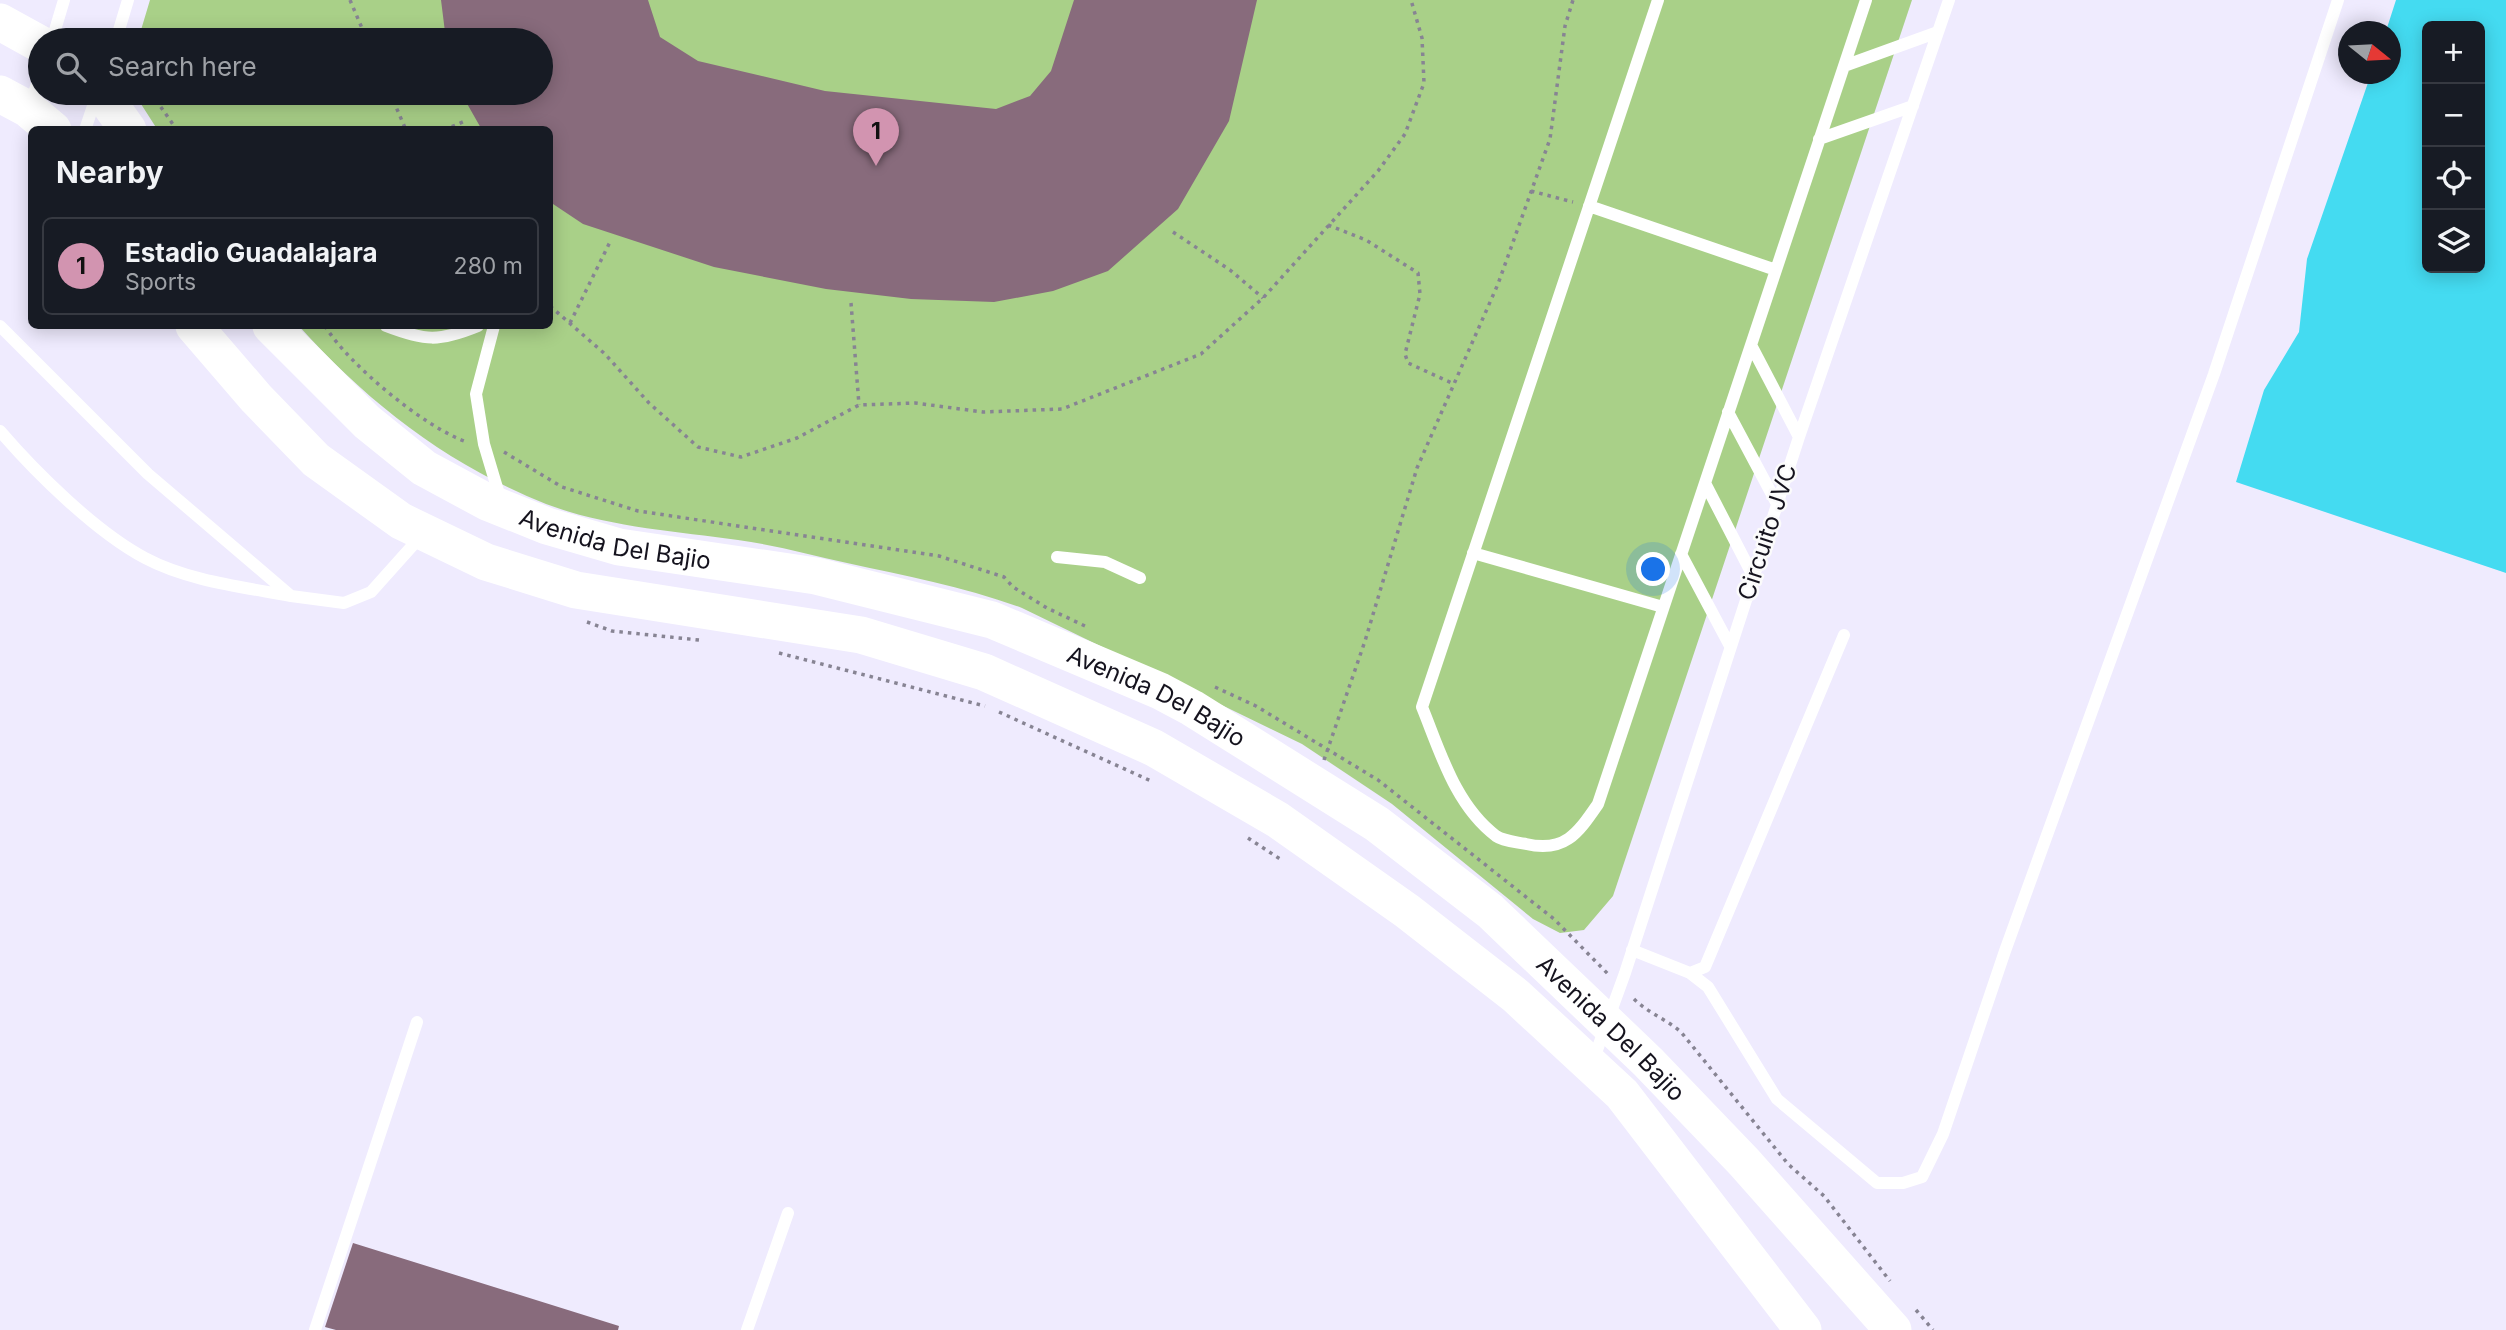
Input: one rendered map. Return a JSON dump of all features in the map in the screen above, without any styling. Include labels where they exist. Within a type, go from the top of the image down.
[{"type":"main road","points":[[0,22],[28,37]]},
{"type":"main road","points":[[109,105],[125,126]]},
{"type":"main road","name":"Avenida Del Bajio","points":[[197,329],[256,398],[316,460],[401,521],[486,562],[576,590],[862,635],[984,672],[1154,748],[1278,820],[1407,911],[1516,996],[1622,1094],[1803,1330]]},
{"type":"main road","name":"Avenida Del Bajio","points":[[274,329],[367,422],[415,460],[503,508],[547,526],[619,547],[816,576],[992,620],[1160,691],[1192,708],[1377,824],[1490,911],[1901,1316]]},
{"type":"lane","points":[[56,28],[64,0]]},
{"type":"lane","points":[[120,28],[128,0]]},
{"type":"lane","points":[[1658,0],[1422,707],[1456,789],[1497,838],[1545,849],[1575,836],[1598,804],[1866,0]]},
{"type":"lane","name":"Circuito JVC","points":[[1592,1065],[1799,437],[1949,0]]},
{"type":"lane","points":[[1632,950],[1690,973],[1708,987],[1777,1099],[1877,1183],[1903,1183],[1922,1177],[1943,1134],[2005,951],[2214,374],[2339,0]]},
{"type":"lane","points":[[1844,66],[1938,32]]},
{"type":"lane","points":[[87,126],[95,105]]},
{"type":"lane","points":[[1819,139],[1913,106]]},
{"type":"lane","points":[[1589,206],[1776,270]]},
{"type":"lane","points":[[0,326],[148,474],[291,596]]},
{"type":"lane","points":[[394,329],[418,338],[448,338],[470,329]]},
{"type":"lane","points":[[493,329],[476,394],[484,444],[503,508]]},
{"type":"lane","points":[[1751,345],[1799,437]]},
{"type":"lane","points":[[1728,412],[1777,504]]},
{"type":"lane","points":[[0,431],[37,474],[146,559],[207,580],[344,603],[371,592],[425,532]]},
{"type":"lane","points":[[1704,483],[1753,576]]},
{"type":"lane","points":[[1473,553],[1663,607]]},
{"type":"lane","points":[[1681,554],[1730,646]]},
{"type":"lane","points":[[1057,557],[1105,562],[1140,578]]},
{"type":"lane","points":[[1690,973],[1705,967],[1844,635]]},
{"type":"lane","points":[[314,1330],[417,1022]]},
{"type":"lane","points":[[747,1330],[788,1213]]},
{"type":"path","points":[[350,0],[362,28]]},
{"type":"path","points":[[553,309],[605,354],[649,403],[698,447],[741,457],[797,438],[859,405],[915,403],[983,412],[1062,409],[1202,354],[1263,298],[1391,152],[1405,134],[1424,83],[1422,38],[1411,0]]},
{"type":"path","points":[[1313,785],[1337,727],[1417,468],[1498,284],[1550,139],[1566,26],[1573,0]]},
{"type":"path","points":[[158,105],[174,126]]},
{"type":"path","points":[[395,105],[404,126]]},
{"type":"path","points":[[453,126],[464,121]]},
{"type":"path","points":[[1531,191],[1589,206]]},
{"type":"path","points":[[1328,225],[1366,240],[1418,273],[1421,282],[1405,354],[1408,363],[1454,384]]},
{"type":"path","points":[[1173,232],[1230,270],[1263,298]]},
{"type":"path","points":[[570,323],[610,242]]},
{"type":"path","points":[[851,303],[859,405]]},
{"type":"path","points":[[575,618],[612,631],[702,641]]},
{"type":"path","points":[[768,650],[983,705],[1163,787]]},
{"type":"path","points":[[1239,832],[1282,860]]},
{"type":"path","points":[[1555,919],[1649,1014],[1671,1023],[1681,1032],[1788,1164],[1824,1196],[1892,1283]]},
{"type":"path","points":[[1901,1316],[1933,1330]]},
{"type":"green space","points":[[150,0],[1912,0],[1613,896],[1584,930],[1560,933],[1533,919],[1392,804],[1302,744],[1022,608],[957,588],[779,547],[641,527],[569,512],[476,471],[443,451],[382,406],[302,329],[553,329],[553,126],[155,126],[142,105],[553,105],[553,28],[142,28]]},
{"type":"water","points":[[2396,0],[2506,0],[2506,573],[2236,482],[2264,390],[2299,332],[2307,259],[2368,84],[2401,84],[2401,21],[2389,21]]},
{"type":"building","points":[[441,0],[648,0],[660,37],[698,61],[825,91],[996,109],[1030,96],[1051,71],[1074,0],[1257,0],[1229,121],[1178,209],[1108,271],[1053,291],[994,302],[911,299],[826,289],[714,267],[583,224],[553,204],[553,126],[480,126],[468,105],[553,105],[553,28],[444,28]]},
{"type":"building","points":[[353,1243],[619,1326],[618,1330],[336,1330],[325,1327]]},
{"type":"place","name":"Estadio Guadalajara","points":[[876,166]]}]
